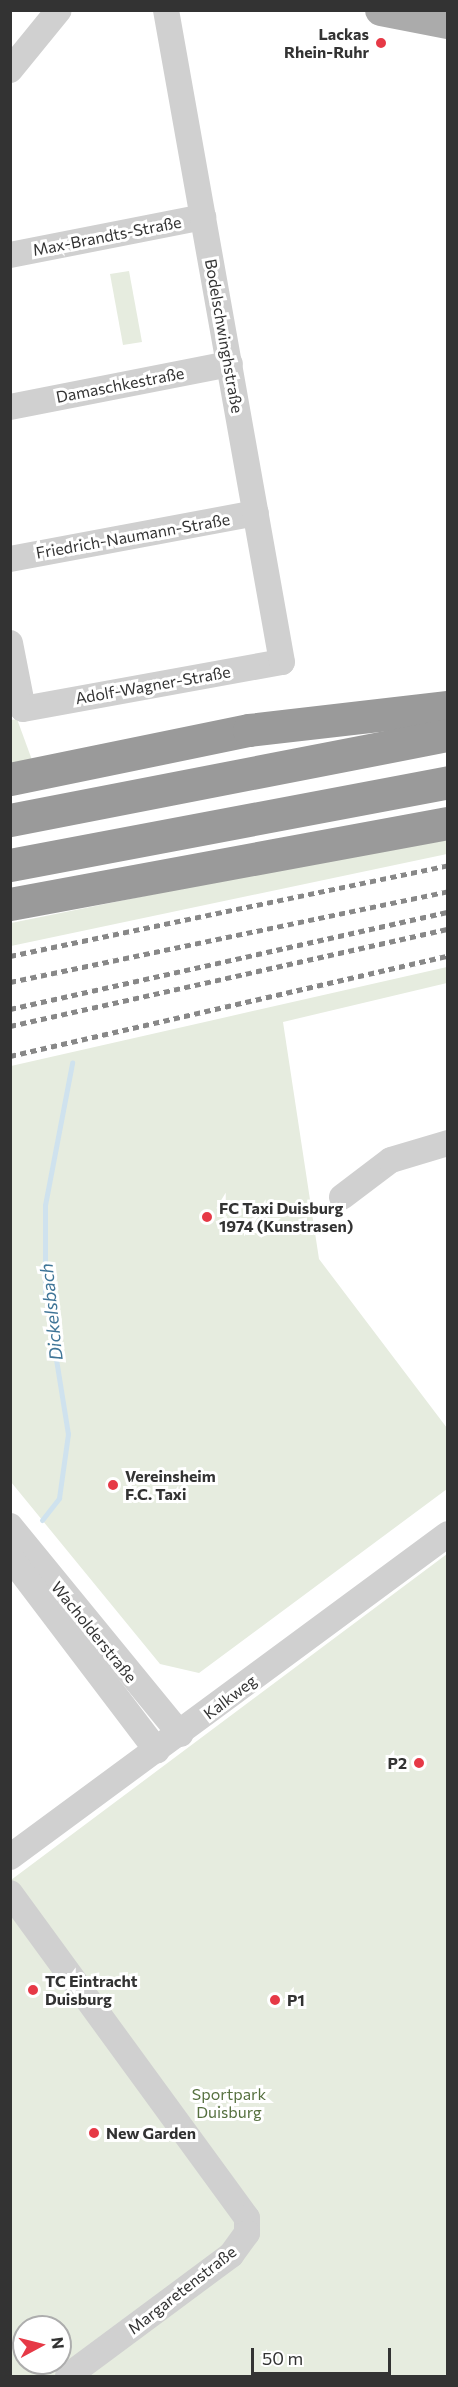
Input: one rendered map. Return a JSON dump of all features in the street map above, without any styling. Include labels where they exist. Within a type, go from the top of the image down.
[{"type":"highway","points":[[10,779],[249,730],[437,722]]},
{"type":"highway","points":[[10,820],[437,722]]},
{"type":"highway","points":[[10,865],[447,782]]},
{"type":"highway","points":[[10,904],[337,840],[447,823]]},
{"type":"main road","points":[[381,10],[447,23]]},
{"type":"street","points":[[10,70],[59,10]]},
{"type":"street","name":"Bodelschwinghstraße","points":[[166,10],[282,662]]},
{"type":"street","name":"Max-Brandts-Straße","points":[[10,255],[203,217]]},
{"type":"street","name":"Damaschkestraße","points":[[10,407],[230,364]]},
{"type":"street","name":"Friedrich-Naumann-Straße","points":[[10,558],[256,513]]},
{"type":"street","name":"Adolf-Wagner-Straße","points":[[10,643],[23,709],[282,662]]},
{"type":"street","points":[[342,1197],[391,1160],[447,1143]]},
{"type":"street","name":"Wacholderstraße","points":[[10,1526],[180,1734]]},
{"type":"street","name":"Kalkweg","points":[[10,1857],[180,1734],[447,1534]]},
{"type":"street","name":"Wacholderstraße","points":[[10,1557],[157,1751]]},
{"type":"street","name":"Margaretenstraße","points":[[10,1893],[247,2218],[247,2233],[231,2255],[68,2376]]},
{"type":"green space","points":[[129,271],[142,342],[123,345],[110,274]]},
{"type":"green space","points":[[17,719],[32,760],[11,765],[11,720]]},
{"type":"green space","points":[[447,835],[447,854],[11,946],[11,923]]},
{"type":"green space","points":[[447,967],[447,983],[283,1022],[319,1259],[447,1428],[447,1489],[199,1673],[160,1664],[11,1482],[11,1066]]},
{"type":"green space","name":"Sportpark Duisburg","points":[[447,1554],[447,2376],[11,2376],[11,1880]]},
{"type":"waterway","name":"Dickelsbach","points":[[42,1520],[59,1498],[68,1434],[45,1291],[45,1205],[72,1063]]},
{"type":"railway","points":[[10,956],[448,865]]},
{"type":"railway","points":[[10,982],[448,891]]},
{"type":"railway","points":[[10,1009],[448,912]]},
{"type":"railway","points":[[10,1026],[448,929]]},
{"type":"railway","points":[[10,1056],[448,956]]},
{"type":"place","name":"Lackas Rhein-Ruhr","points":[[381,43]]},
{"type":"place","name":"FC Taxi Duisburg 1974 (Kunstrasen)","points":[[207,1217]]},
{"type":"place","name":"Vereinsheim F.C. Taxi","points":[[113,1485]]},
{"type":"place","name":"P2","points":[[419,1763]]},
{"type":"place","name":"TC Eintracht Duisburg","points":[[33,1990]]},
{"type":"place","name":"P1","points":[[275,2000]]},
{"type":"place","name":"New Garden","points":[[94,2133]]}]
